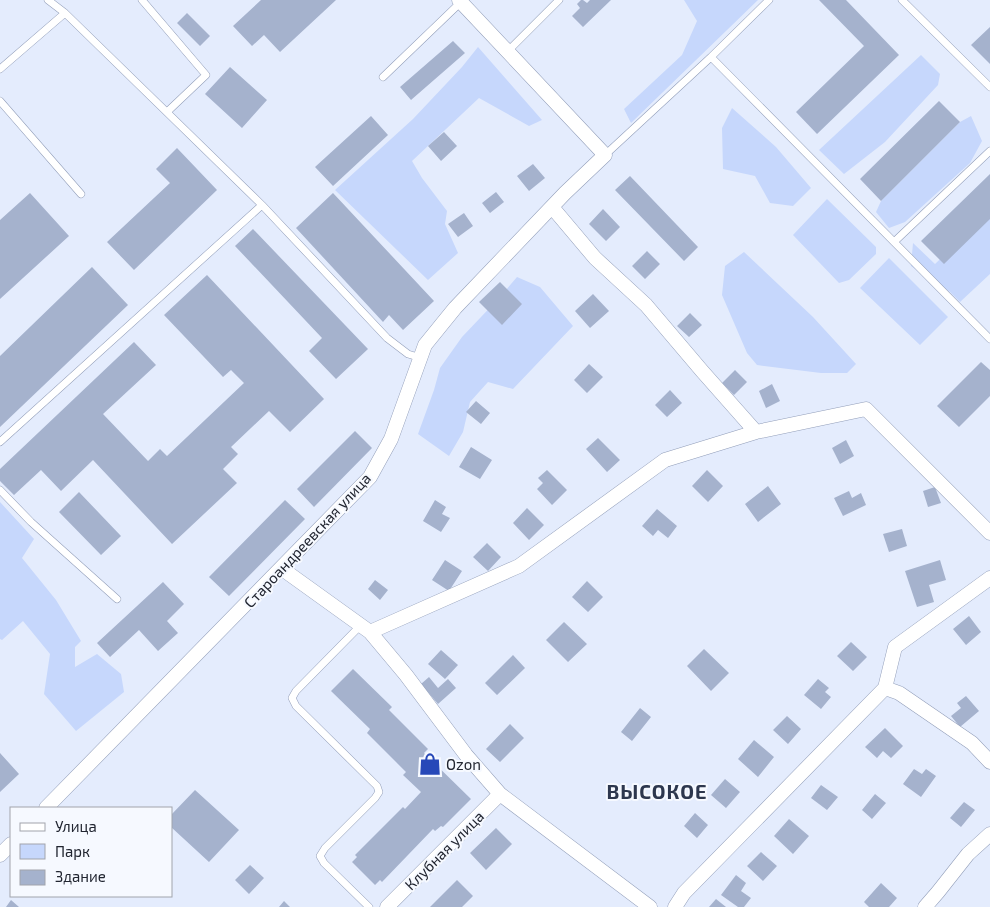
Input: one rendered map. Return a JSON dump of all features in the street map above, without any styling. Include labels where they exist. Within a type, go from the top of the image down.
[{"type":"street","points":[[460,1],[606,155]]},
{"type":"street","name":"Староандреевская улица","points":[[47,807],[370,477],[391,439],[425,345],[454,308],[552,207],[606,155]]},
{"type":"street","points":[[552,207],[595,258],[646,305],[702,372],[756,432]]},
{"type":"street","points":[[366,628],[519,566],[665,460],[756,432],[866,409],[990,533]]},
{"type":"street","points":[[281,568],[366,628],[406,675],[466,755],[500,794],[650,907]]},
{"type":"street","points":[[674,907],[684,893],[885,688],[895,647],[990,578]]},
{"type":"street","points":[[885,688],[899,693],[972,743],[990,762]]},
{"type":"street","name":"Клубная улица","points":[[388,907],[500,794]]},
{"type":"street","points":[[925,907],[968,854],[990,834]]},
{"type":"street","points":[[0,855],[10,845]]},
{"type":"lane","points":[[48,0],[65,13],[262,205],[387,338],[408,354],[421,358]]},
{"type":"lane","points":[[142,0],[206,75],[167,112]]},
{"type":"lane","points":[[508,51],[558,0]]},
{"type":"lane","points":[[606,155],[769,0]]},
{"type":"lane","points":[[902,0],[990,87]]},
{"type":"lane","points":[[383,77],[460,1]]},
{"type":"lane","points":[[0,69],[65,13]]},
{"type":"lane","points":[[711,57],[990,339]]},
{"type":"lane","points":[[0,101],[81,194]]},
{"type":"lane","points":[[894,242],[990,151]]},
{"type":"lane","points":[[0,442],[262,205]]},
{"type":"lane","points":[[0,490],[31,522],[117,599]]},
{"type":"lane","points":[[366,628],[296,691],[292,698],[296,706],[376,786],[379,792],[325,848],[320,856],[324,863],[369,907]]},
{"type":"green space","points":[[684,0],[758,0],[631,123],[624,109],[682,55],[697,21]]},
{"type":"green space","points":[[478,47],[542,120],[529,126],[479,98],[412,161],[422,178],[447,211],[445,224],[458,253],[428,280],[335,190],[413,119],[462,67]]},
{"type":"green space","points":[[921,55],[940,74],[938,85],[885,142],[844,174],[819,150]]},
{"type":"green space","points":[[732,108],[776,147],[811,188],[793,206],[770,203],[755,176],[723,169],[722,128]]},
{"type":"green space","points":[[971,116],[982,141],[970,163],[905,222],[889,228],[876,212],[881,201],[960,122]]},
{"type":"green space","points":[[827,199],[876,247],[876,254],[849,280],[839,283],[793,235]]},
{"type":"green space","points":[[990,211],[990,274],[960,302],[950,292],[911,266],[913,243],[935,264]]},
{"type":"green space","points":[[744,252],[813,317],[856,364],[847,373],[821,373],[757,365],[747,353],[722,295],[725,266]]},
{"type":"green space","points":[[889,258],[948,317],[920,345],[860,288]]},
{"type":"green space","points":[[517,277],[540,287],[573,326],[513,389],[488,382],[470,402],[463,432],[449,456],[418,434],[440,368],[462,337]]},
{"type":"green space","points":[[0,502],[34,539],[22,558],[56,600],[81,641],[75,647],[75,667],[97,654],[121,674],[124,692],[76,731],[44,694],[50,654],[23,621],[2,640],[0,639]]},
{"type":"building","points":[[261,0],[336,0],[280,52],[264,35],[252,46],[233,26]]},
{"type":"building","points":[[581,0],[587,3],[590,0],[611,0],[583,27],[572,16],[580,8],[577,4]]},
{"type":"building","points":[[819,0],[846,0],[899,55],[817,134],[796,112],[864,46]]},
{"type":"building","points":[[187,13],[210,36],[200,46],[177,23]]},
{"type":"building","points":[[990,27],[990,64],[971,45]]},
{"type":"building","points":[[453,41],[465,53],[411,100],[400,87]]},
{"type":"building","points":[[230,67],[267,100],[242,128],[205,94]]},
{"type":"building","points":[[939,101],[960,122],[881,201],[860,179]]},
{"type":"building","points":[[371,116],[388,135],[333,186],[315,167]]},
{"type":"building","points":[[444,132],[457,146],[441,161],[428,146]]},
{"type":"building","points":[[177,148],[217,190],[134,270],[107,242],[170,183],[156,169]]},
{"type":"building","points":[[533,164],[545,178],[529,191],[517,176]]},
{"type":"building","points":[[990,174],[990,219],[944,264],[921,241]]},
{"type":"building","points":[[630,176],[698,247],[684,261],[615,190]]},
{"type":"building","points":[[496,192],[504,202],[490,213],[482,203]]},
{"type":"building","points":[[30,193],[69,236],[0,299],[0,220]]},
{"type":"building","points":[[333,193],[434,301],[403,330],[389,315],[383,322],[296,228]]},
{"type":"building","points":[[603,209],[620,227],[606,241],[589,224]]},
{"type":"building","points":[[464,213],[473,226],[458,237],[448,224]]},
{"type":"building","points":[[253,229],[368,349],[336,379],[309,351],[322,338],[235,246]]},
{"type":"building","points":[[647,251],[660,264],[645,279],[632,266]]},
{"type":"building","points":[[92,267],[128,305],[0,427],[0,356]]},
{"type":"building","points":[[207,275],[324,399],[290,432],[269,411],[231,447],[238,454],[223,469],[237,483],[172,544],[93,460],[61,491],[41,470],[14,495],[0,481],[0,469],[134,342],[156,365],[103,414],[148,461],[160,449],[167,456],[244,383],[231,370],[223,377],[164,315]]},
{"type":"building","points":[[500,282],[522,304],[502,325],[479,302]]},
{"type":"building","points":[[593,294],[609,311],[590,328],[575,311]]},
{"type":"building","points":[[690,313],[702,325],[689,337],[677,326]]},
{"type":"building","points":[[981,362],[990,370],[990,396],[959,427],[937,406]]},
{"type":"building","points":[[589,364],[603,377],[587,393],[574,380]]},
{"type":"building","points":[[735,370],[747,382],[734,395],[722,383]]},
{"type":"building","points":[[772,384],[780,401],[766,408],[759,391]]},
{"type":"building","points":[[670,390],[682,403],[667,417],[655,405]]},
{"type":"building","points":[[476,401],[490,413],[481,424],[466,412]]},
{"type":"building","points":[[355,431],[372,448],[314,507],[297,489]]},
{"type":"building","points":[[598,438],[620,460],[607,472],[586,449]]},
{"type":"building","points":[[846,440],[854,456],[840,464],[832,448]]},
{"type":"building","points":[[471,447],[492,460],[480,479],[459,467]]},
{"type":"building","points":[[547,470],[567,490],[552,505],[537,489],[543,483],[538,478]]},
{"type":"building","points":[[707,470],[723,486],[708,502],[692,486]]},
{"type":"building","points":[[768,486],[781,504],[758,522],[745,504]]},
{"type":"building","points":[[935,487],[941,503],[928,507],[923,491]]},
{"type":"building","points":[[849,491],[852,498],[861,493],[866,505],[843,516],[834,498]]},
{"type":"building","points":[[79,492],[121,536],[101,555],[59,512]]},
{"type":"building","points":[[285,500],[305,519],[229,596],[209,577]]},
{"type":"building","points":[[435,500],[446,507],[442,514],[450,518],[441,532],[423,521]]},
{"type":"building","points":[[527,508],[544,525],[529,540],[513,523]]},
{"type":"building","points":[[657,509],[677,526],[668,538],[658,530],[653,536],[642,526]]},
{"type":"building","points":[[902,529],[907,546],[889,552],[883,534]]},
{"type":"building","points":[[487,543],[501,557],[488,571],[473,557]]},
{"type":"building","points":[[445,560],[462,571],[449,591],[432,580]]},
{"type":"building","points":[[940,560],[946,580],[929,585],[934,602],[917,607],[905,571]]},
{"type":"building","points":[[375,580],[388,590],[380,600],[368,589]]},
{"type":"building","points":[[587,581],[603,597],[588,612],[572,597]]},
{"type":"building","points":[[163,582],[184,604],[167,621],[178,633],[158,651],[139,630],[110,657],[97,643]]},
{"type":"building","points":[[969,616],[981,632],[966,645],[953,629]]},
{"type":"building","points":[[564,622],[587,644],[568,662],[546,640]]},
{"type":"building","points":[[851,642],[867,657],[853,671],[837,656]]},
{"type":"building","points":[[704,649],[729,673],[711,691],[687,666]]},
{"type":"building","points":[[441,650],[458,665],[445,679],[428,664]]},
{"type":"building","points":[[513,655],[525,668],[497,695],[485,683]]},
{"type":"building","points":[[353,669],[392,707],[389,710],[428,749],[424,753],[471,799],[443,827],[441,826],[435,831],[433,829],[382,882],[380,880],[375,885],[352,862],[357,857],[355,855],[403,807],[405,809],[421,792],[403,775],[406,772],[367,733],[370,729],[331,691]]},
{"type":"building","points":[[429,677],[438,688],[448,679],[456,688],[438,704],[421,684]]},
{"type":"building","points":[[818,679],[829,688],[825,692],[831,697],[821,709],[804,695]]},
{"type":"building","points":[[966,696],[979,711],[960,727],[951,716],[961,708],[957,703]]},
{"type":"building","points":[[640,708],[651,717],[632,741],[621,732]]},
{"type":"building","points":[[787,716],[801,729],[788,744],[773,730]]},
{"type":"building","points":[[510,724],[524,738],[500,762],[486,749]]},
{"type":"building","points":[[885,728],[903,746],[891,758],[883,751],[877,758],[865,747]]},
{"type":"building","points":[[754,740],[774,757],[758,777],[738,759]]},
{"type":"building","points":[[0,753],[19,774],[0,792]]},
{"type":"building","points":[[914,769],[922,774],[926,769],[936,776],[921,797],[903,784]]},
{"type":"building","points":[[725,779],[740,792],[726,808],[711,795]]},
{"type":"building","points":[[821,785],[838,797],[827,810],[811,798]]},
{"type":"building","points":[[195,790],[239,830],[209,862],[172,828],[172,814]]},
{"type":"building","points":[[875,794],[886,803],[872,819],[862,810]]},
{"type":"building","points":[[964,802],[975,810],[961,827],[950,818]]},
{"type":"building","points":[[695,813],[708,825],[697,838],[684,826]]},
{"type":"building","points":[[789,819],[809,836],[793,854],[774,836]]},
{"type":"building","points":[[496,828],[512,844],[486,870],[470,853]]},
{"type":"building","points":[[761,852],[777,866],[763,881],[747,866]]},
{"type":"building","points":[[250,865],[264,878],[249,894],[235,880]]},
{"type":"building","points":[[736,875],[746,883],[741,891],[751,898],[744,907],[738,907],[721,895]]},
{"type":"building","points":[[457,880],[473,896],[462,907],[430,907]]},
{"type":"building","points":[[881,883],[897,898],[889,907],[869,907],[864,902]]},
{"type":"building","points":[[716,899],[726,907],[709,907]]},
{"type":"building","points":[[11,900],[19,907],[6,907]]},
{"type":"building","points":[[284,901],[290,907],[279,907]]},
{"type":"place","name":"Ozon","points":[[430,764]]},
{"type":"district","name":"ВЫСОКОЕ","points":[[657,791]]}]
